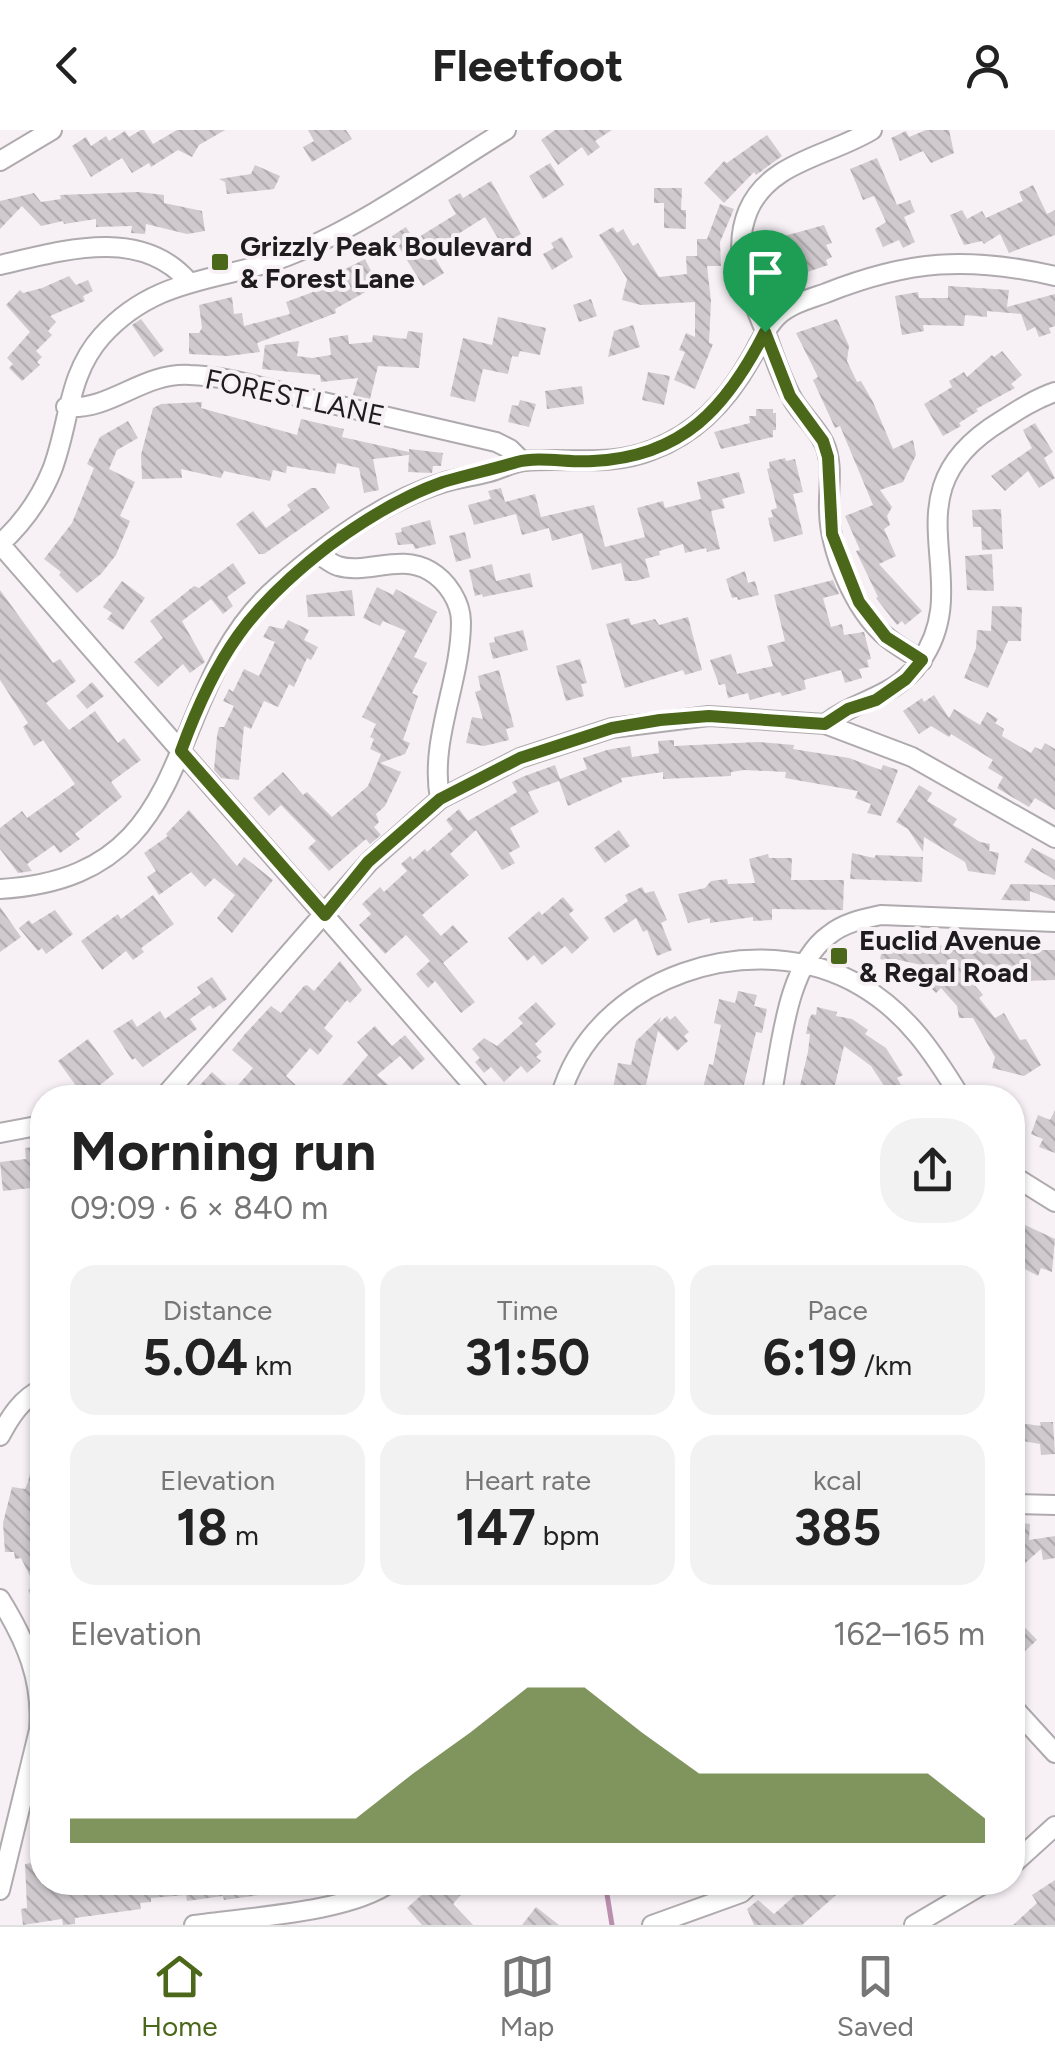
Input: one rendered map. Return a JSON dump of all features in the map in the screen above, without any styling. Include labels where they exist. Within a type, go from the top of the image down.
[{"type":"street","points":[[0,161],[52,130]]},
{"type":"street","points":[[472,1085],[0,544],[40,494],[52,469],[66,408],[84,360],[103,335],[143,302],[188,281],[294,254],[506,130]]},
{"type":"street","points":[[872,130],[831,152],[788,168],[763,188],[749,210],[742,233],[741,260],[749,294],[790,396],[823,441],[828,457],[832,534],[859,602],[886,637],[922,660]]},
{"type":"street","points":[[0,264],[104,247],[155,255],[188,281]]},
{"type":"street","points":[[0,890],[65,880],[102,862],[135,835],[160,800],[200,699],[249,618],[275,588],[358,524],[426,490],[521,460],[624,460],[680,437],[706,419],[729,394],[765,332],[788,307],[887,272],[946,263],[1006,265],[1055,276]]},
{"type":"street","name":"FOREST LANE","points":[[66,408],[83,409],[105,402],[134,385],[162,376],[213,377],[496,442],[521,460]]},
{"type":"street","points":[[825,724],[848,709],[876,700],[906,679],[922,660],[934,635],[939,611],[937,505],[949,467],[978,436],[1033,401],[1055,392]]},
{"type":"street","points":[[318,554],[340,567],[406,563],[423,567],[447,585],[457,602],[461,619],[458,649],[436,777],[440,799]]},
{"type":"street","points":[[175,1085],[368,862],[440,799],[520,758],[612,728],[709,716],[825,724],[912,757],[1055,838]]},
{"type":"street","points":[[774,1085],[794,986],[805,962],[828,935],[856,921],[881,915],[1055,922]]},
{"type":"street","points":[[566,1085],[595,1034],[616,1012],[649,988],[698,967],[738,959],[805,962],[848,979],[891,1006],[916,1030],[952,1085]]},
{"type":"street","points":[[0,1133],[30,1127]]},
{"type":"street","points":[[1025,1183],[1055,1202]]},
{"type":"street","points":[[0,1436],[12,1414],[30,1397]]},
{"type":"street","points":[[1025,1504],[1055,1505]]},
{"type":"street","points":[[0,1599],[30,1653]]},
{"type":"street","points":[[1025,1720],[1055,1753]]},
{"type":"street","points":[[0,1890],[30,1772]]},
{"type":"street","points":[[1025,1853],[1055,1826]]},
{"type":"street","points":[[194,1925],[341,1903],[365,1895]]},
{"type":"street","points":[[652,1925],[734,1895]]},
{"type":"street","points":[[914,1925],[964,1895]]},
{"type":"building","points":[[141,130],[153,144],[177,130],[225,130],[199,145],[192,157],[178,150],[151,167],[149,163],[132,173],[122,158],[91,177],[72,146],[86,137],[91,146],[106,136],[109,141],[125,131],[129,137]]},
{"type":"building","points":[[308,130],[346,130],[352,139],[312,162],[303,147],[314,141]]},
{"type":"building","points":[[555,130],[612,130],[595,141],[600,147],[588,156],[582,147],[558,165],[541,140]]},
{"type":"building","points":[[926,130],[949,130],[954,153],[931,163],[923,151],[900,161],[891,138],[906,131],[909,137]]},
{"type":"building","points":[[767,135],[782,156],[756,175],[754,172],[724,203],[704,183],[724,161],[727,163]]},
{"type":"building","points":[[877,158],[897,205],[910,200],[915,212],[904,217],[915,242],[903,248],[899,240],[883,247],[875,229],[886,222],[874,196],[863,200],[850,169]]},
{"type":"building","points":[[550,163],[564,185],[543,199],[529,176]]},
{"type":"building","points":[[255,165],[280,176],[274,189],[227,194],[225,182],[219,179],[251,174]]},
{"type":"building","points":[[491,181],[521,234],[502,245],[485,217],[431,251],[444,273],[423,286],[392,236],[406,227],[414,240],[456,214],[448,200],[460,193],[463,198]]},
{"type":"building","points":[[1033,185],[1047,214],[1055,210],[1055,235],[1009,253],[1000,234],[984,244],[982,241],[964,245],[950,215],[962,210],[967,219],[982,211],[986,218],[1023,201],[1019,192]]},
{"type":"building","points":[[654,188],[682,188],[681,210],[686,210],[686,229],[664,228],[664,203],[654,203]]},
{"type":"building","points":[[34,193],[41,202],[61,199],[60,195],[164,195],[164,203],[202,211],[205,231],[187,234],[146,224],[145,234],[131,233],[132,226],[96,227],[96,219],[41,226],[22,206],[0,229],[0,201]]},
{"type":"building","points":[[720,204],[734,209],[720,242],[721,266],[707,266],[711,301],[709,343],[713,344],[695,389],[674,380],[685,352],[679,350],[686,333],[695,337],[695,302],[641,305],[622,300],[627,279],[599,235],[613,227],[617,233],[623,229],[633,246],[638,243],[659,277],[687,274],[686,256],[697,256],[697,239],[707,239]]},
{"type":"building","points":[[824,225],[832,243],[826,245],[832,257],[826,260],[828,265],[775,283],[763,242]]},
{"type":"building","points":[[562,237],[573,257],[552,270],[543,254]]},
{"type":"building","points":[[365,259],[378,285],[335,309],[336,313],[257,343],[260,352],[228,356],[189,354],[189,333],[199,333],[202,328],[199,305],[232,297],[234,314],[242,313],[244,326],[290,314],[286,302],[313,292],[310,287]]},
{"type":"building","points":[[69,276],[76,285],[88,280],[93,291],[83,296],[85,301],[50,316],[56,322],[48,331],[52,335],[36,351],[42,357],[37,362],[40,365],[22,381],[9,368],[13,364],[7,358],[30,332],[6,305],[20,290],[23,293],[42,288]]},
{"type":"building","points":[[948,286],[1009,290],[1007,307],[1055,294],[1055,326],[1049,328],[1051,333],[1039,337],[1035,327],[1027,331],[1021,314],[987,311],[987,317],[965,315],[964,326],[923,325],[924,331],[902,335],[895,296],[918,292],[919,298],[948,298]]},
{"type":"building","points":[[591,299],[597,316],[579,322],[573,305]]},
{"type":"building","points":[[498,317],[546,328],[540,355],[520,351],[518,357],[512,356],[508,374],[483,369],[475,402],[450,396],[463,338],[492,345]]},
{"type":"building","points":[[141,319],[164,350],[154,357],[132,325]]},
{"type":"building","points":[[837,319],[849,346],[847,361],[873,402],[893,449],[913,440],[916,455],[903,482],[880,490],[892,507],[887,516],[890,525],[884,529],[896,556],[879,564],[922,611],[905,625],[902,621],[897,625],[876,598],[856,551],[860,550],[845,516],[873,505],[840,426],[835,428],[813,380],[818,377],[796,333]]},
{"type":"building","points":[[633,325],[640,347],[608,357],[614,331]]},
{"type":"building","points":[[408,331],[423,333],[419,368],[378,366],[370,399],[353,395],[358,378],[321,382],[320,375],[262,369],[265,345],[299,341],[297,356],[312,358],[331,355],[329,338],[348,335],[349,344],[372,342],[373,335],[406,339]]},
{"type":"building","points":[[1002,351],[1022,375],[1011,384],[1015,388],[976,409],[959,423],[961,426],[943,436],[924,404],[952,387],[949,381],[964,372],[967,377]]},
{"type":"building","points":[[648,372],[670,376],[664,405],[642,400]]},
{"type":"building","points":[[582,386],[584,404],[547,409],[545,391]]},
{"type":"building","points":[[520,400],[536,404],[529,427],[508,422],[512,405],[518,406]]},
{"type":"building","points":[[202,402],[201,408],[297,435],[301,419],[344,429],[342,437],[409,452],[443,453],[441,466],[433,466],[432,473],[408,472],[409,455],[373,459],[379,490],[364,493],[359,468],[337,463],[335,474],[287,466],[286,473],[273,470],[270,481],[224,471],[221,478],[181,469],[182,478],[142,479],[141,455],[153,408]]},
{"type":"building","points":[[756,409],[773,409],[776,413],[773,437],[721,449],[714,432],[750,423],[749,416],[756,416]]},
{"type":"building","points":[[128,421],[138,438],[117,450],[109,469],[135,482],[120,516],[130,521],[116,555],[101,574],[77,593],[59,575],[61,572],[44,559],[72,523],[94,468],[87,464],[100,437]]},
{"type":"building","points":[[1035,423],[1053,452],[1044,458],[1055,478],[1039,488],[1028,471],[1005,491],[991,476],[1032,448],[1023,430]]},
{"type":"building","points":[[795,459],[803,492],[793,494],[803,534],[774,542],[768,518],[773,517],[771,510],[777,508],[767,469],[769,462]]},
{"type":"building","points":[[739,472],[745,493],[722,499],[725,508],[711,511],[720,549],[685,553],[683,544],[659,551],[660,555],[645,559],[650,577],[636,581],[625,581],[621,563],[592,570],[582,533],[552,541],[549,528],[522,535],[516,514],[474,525],[468,505],[491,499],[488,491],[501,488],[505,502],[535,494],[541,517],[594,505],[605,547],[645,537],[637,508],[663,501],[665,508],[701,499],[697,482]]},
{"type":"building","points":[[316,488],[330,508],[259,554],[236,524],[253,511],[266,528],[291,510],[287,505]]},
{"type":"building","points":[[1001,509],[1003,549],[982,550],[981,527],[973,527],[972,510]]},
{"type":"building","points":[[430,520],[436,544],[415,549],[413,544],[398,545],[395,533],[402,532],[401,528]]},
{"type":"building","points":[[465,532],[471,558],[456,562],[449,536]]},
{"type":"building","points":[[992,554],[994,591],[967,590],[965,556]]},
{"type":"building","points":[[233,563],[246,583],[227,597],[233,606],[223,614],[211,599],[182,621],[205,662],[190,673],[183,664],[158,687],[134,662],[163,638],[150,621],[194,586],[199,588]]},
{"type":"building","points":[[492,564],[496,581],[530,573],[533,587],[475,596],[469,570]]},
{"type":"building","points":[[745,571],[748,583],[755,581],[759,595],[732,598],[726,579]]},
{"type":"building","points":[[833,580],[839,594],[823,598],[831,627],[842,624],[844,635],[864,632],[871,659],[867,660],[869,667],[859,669],[862,678],[845,683],[841,670],[804,680],[806,689],[782,696],[780,692],[750,700],[748,693],[728,698],[725,684],[719,685],[710,660],[731,654],[737,674],[773,666],[767,646],[785,641],[774,595]]},
{"type":"building","points":[[122,581],[145,598],[123,630],[107,619],[112,613],[103,607]]},
{"type":"building","points":[[377,587],[393,595],[396,589],[437,612],[414,657],[427,663],[412,693],[418,696],[403,740],[410,743],[405,754],[380,763],[401,772],[385,806],[376,814],[379,822],[374,827],[381,835],[370,844],[366,839],[329,871],[308,848],[316,841],[281,805],[269,816],[253,798],[283,772],[303,795],[307,792],[332,817],[368,786],[381,754],[370,749],[376,724],[362,717],[406,631],[363,618]]},
{"type":"building","points":[[0,590],[53,663],[60,659],[76,681],[46,703],[69,730],[95,711],[118,743],[124,738],[141,760],[111,782],[122,797],[75,834],[80,839],[60,853],[54,845],[27,864],[32,871],[18,873],[0,849],[0,828],[22,811],[27,818],[75,784],[43,740],[34,746],[23,727],[28,723],[0,680]]},
{"type":"building","points":[[352,590],[355,616],[308,617],[306,595]]},
{"type":"building","points":[[992,606],[1022,607],[1021,641],[1008,641],[988,688],[964,678],[976,648],[977,630],[991,631]]},
{"type":"building","points":[[688,617],[702,670],[685,675],[683,670],[625,688],[606,624],[629,618],[631,625],[655,619],[659,625]]},
{"type":"building","points":[[288,620],[309,630],[304,640],[318,647],[311,660],[307,658],[294,687],[289,684],[278,707],[264,701],[251,729],[244,726],[239,780],[221,778],[214,770],[217,736],[234,706],[223,701],[229,689],[233,692],[244,669],[259,676],[275,642],[263,637],[269,626],[283,629]]},
{"type":"building","points":[[523,630],[528,650],[493,659],[489,643],[495,642],[494,637]]},
{"type":"building","points":[[580,659],[587,683],[581,684],[584,696],[566,701],[556,666]]},
{"type":"building","points":[[499,670],[514,727],[506,729],[509,740],[484,746],[466,743],[472,717],[483,719],[475,692],[481,690],[478,676]]},
{"type":"building","points":[[92,682],[104,696],[87,709],[76,696]]},
{"type":"building","points":[[934,695],[949,718],[954,709],[980,725],[987,712],[998,719],[995,723],[1004,729],[1002,736],[1031,753],[1035,747],[1041,750],[1045,743],[1055,749],[1055,810],[1035,798],[1029,807],[997,788],[1003,777],[988,768],[993,760],[951,734],[949,737],[931,726],[919,734],[903,711]]},
{"type":"building","points":[[674,740],[674,746],[758,742],[794,745],[793,749],[849,758],[881,770],[883,765],[898,770],[881,816],[867,813],[871,804],[855,798],[858,791],[785,778],[786,772],[744,770],[731,772],[731,776],[663,779],[663,772],[621,778],[622,782],[568,806],[559,781],[528,792],[539,812],[510,828],[520,847],[509,853],[515,863],[502,870],[476,830],[450,854],[469,875],[422,915],[441,936],[453,925],[468,942],[443,963],[475,1002],[461,1013],[435,981],[428,988],[416,974],[430,961],[406,935],[385,954],[359,925],[371,914],[362,904],[380,887],[384,892],[407,871],[401,864],[410,856],[413,860],[425,849],[427,852],[453,829],[446,820],[459,809],[468,821],[517,792],[512,782],[522,777],[555,765],[560,779],[587,769],[583,758],[630,746],[632,757],[659,753],[658,741]]},
{"type":"building","points":[[919,785],[932,793],[927,801],[957,819],[953,825],[990,844],[989,851],[999,853],[995,875],[968,871],[965,862],[924,837],[923,852],[908,829],[896,822]]},
{"type":"building","points":[[189,810],[237,866],[244,857],[273,880],[232,933],[217,918],[235,895],[214,878],[205,887],[191,872],[159,895],[147,877],[156,871],[144,853],[168,836]]},
{"type":"building","points":[[619,830],[630,846],[605,863],[594,848]]},
{"type":"building","points":[[1032,848],[1055,860],[1055,880],[1024,862]]},
{"type":"building","points":[[852,853],[874,858],[923,857],[922,882],[850,879]]},
{"type":"building","points":[[768,854],[769,858],[792,858],[791,880],[844,880],[843,910],[772,909],[772,920],[753,921],[753,917],[710,923],[710,918],[688,923],[678,894],[705,888],[711,881],[755,883],[749,859]]},
{"type":"building","points":[[1011,884],[1055,885],[1055,901],[1030,891],[1030,901],[1001,900]]},
{"type":"building","points":[[642,887],[645,893],[654,891],[667,920],[661,923],[672,950],[657,956],[647,930],[643,932],[636,918],[614,933],[604,918],[628,901],[625,895]]},
{"type":"building","points":[[153,895],[174,924],[141,948],[144,952],[133,960],[126,951],[102,970],[81,941]]},
{"type":"building","points":[[563,897],[574,910],[569,914],[589,938],[572,954],[565,946],[542,965],[534,955],[527,961],[508,938],[539,911],[542,915]]},
{"type":"building","points":[[0,907],[21,937],[0,952]]},
{"type":"building","points":[[55,910],[73,934],[46,954],[42,948],[38,951],[19,928]]},
{"type":"building","points":[[886,934],[948,947],[975,948],[975,942],[1039,945],[1038,950],[1055,950],[1055,980],[1022,981],[1022,971],[962,970],[983,995],[979,998],[995,1018],[1004,1013],[1041,1065],[1024,1076],[992,1068],[995,1057],[973,1018],[959,1018],[957,1006],[941,988],[936,993],[922,980],[935,968],[880,959]]},
{"type":"building","points":[[340,961],[362,990],[350,1003],[347,1000],[324,1028],[333,1036],[318,1055],[310,1048],[286,1076],[296,1085],[238,1085],[253,1068],[232,1050],[271,1006],[281,1013],[304,986],[314,991]]},
{"type":"building","points":[[212,977],[227,999],[190,1019],[197,1029],[143,1067],[135,1058],[132,1060],[113,1031],[132,1019],[137,1027],[160,1011],[165,1019],[201,993],[197,987]]},
{"type":"building","points":[[738,991],[757,995],[754,1006],[767,1009],[762,1033],[756,1032],[744,1085],[704,1085],[709,1064],[713,1065],[721,1025],[714,1023],[719,999],[735,1003]]},
{"type":"building","points":[[536,1002],[556,1024],[535,1044],[542,1052],[536,1057],[541,1061],[527,1073],[521,1066],[504,1082],[491,1067],[484,1073],[475,1062],[480,1058],[472,1049],[484,1038],[497,1046],[523,1023],[518,1018]]},
{"type":"building","points":[[817,1007],[837,1012],[836,1016],[852,1019],[868,1030],[865,1034],[886,1048],[903,1075],[897,1078],[901,1085],[883,1085],[871,1066],[844,1046],[835,1085],[800,1085],[808,1052],[809,1019],[816,1015]]},
{"type":"building","points":[[667,1016],[670,1020],[675,1016],[689,1032],[684,1036],[688,1041],[677,1051],[658,1031],[646,1085],[614,1085],[618,1063],[631,1065],[636,1041],[661,1017],[659,1023]]},
{"type":"building","points":[[375,1026],[392,1046],[405,1035],[425,1059],[412,1070],[400,1056],[377,1075],[388,1085],[342,1085],[368,1055],[357,1042]]},
{"type":"building","points":[[88,1039],[114,1074],[100,1085],[76,1085],[58,1061]]},
{"type":"building","points":[[212,1072],[226,1085],[200,1085]]},
{"type":"building","points":[[1055,1110],[1055,1153],[1039,1147],[1043,1139],[1031,1134],[1038,1115],[1050,1120]]},
{"type":"building","points":[[30,1147],[30,1188],[3,1191],[0,1162],[26,1159],[25,1148]]},
{"type":"building","points":[[1025,1225],[1055,1239],[1052,1272],[1041,1268],[1038,1276],[1025,1269]]},
{"type":"building","points":[[1040,1422],[1053,1422],[1055,1454],[1041,1455],[1040,1444],[1025,1441],[1025,1424],[1041,1426]]},
{"type":"building","points":[[30,1473],[30,1576],[21,1558],[15,1559],[14,1552],[5,1552],[3,1523],[12,1487],[25,1489]]},
{"type":"building","points":[[1025,1523],[1030,1524],[1029,1540],[1055,1536],[1055,1558],[1043,1560],[1041,1549],[1025,1563]]},
{"type":"building","points":[[1025,1628],[1037,1640],[1025,1651]]},
{"type":"building","points":[[30,1863],[30,1895],[186,1895],[151,1898],[151,1902],[140,1903],[141,1909],[75,1918],[75,1924],[63,1925],[62,1919],[23,1925],[21,1909],[27,1908],[25,1864]]},
{"type":"building","points":[[1055,1880],[1055,1925],[1013,1925],[1037,1903],[1032,1895]]},
{"type":"building","points":[[186,1895],[260,1895],[224,1900],[223,1896],[187,1901]]},
{"type":"building","points":[[422,1895],[461,1895],[453,1904],[473,1925],[422,1925],[407,1908]]},
{"type":"building","points":[[795,1895],[836,1895],[802,1925],[754,1925],[747,1909],[758,1900],[774,1914]]},
{"type":"building","points":[[536,1907],[559,1925],[522,1925]]},
{"type":"waterway","points":[[607,1895],[612,1925]]},
{"type":"place","name":"Grizzly Peak Boulevard & Forest Lane","points":[[220,262]]},
{"type":"place","name":"Euclid Avenue & Regal Road","points":[[839,956]]},
{"type":"route","points":[[765,332],[790,396],[823,441],[830,474],[829,512],[835,548],[859,602],[886,637],[922,660],[906,679],[876,700],[848,709],[825,724],[709,716],[660,720],[612,728],[520,758],[440,799],[368,862],[325,915],[181,751],[200,699],[249,618],[275,588],[358,524],[442,483],[491,472],[521,460],[624,460],[680,437],[706,419],[729,394],[765,332]]}]
